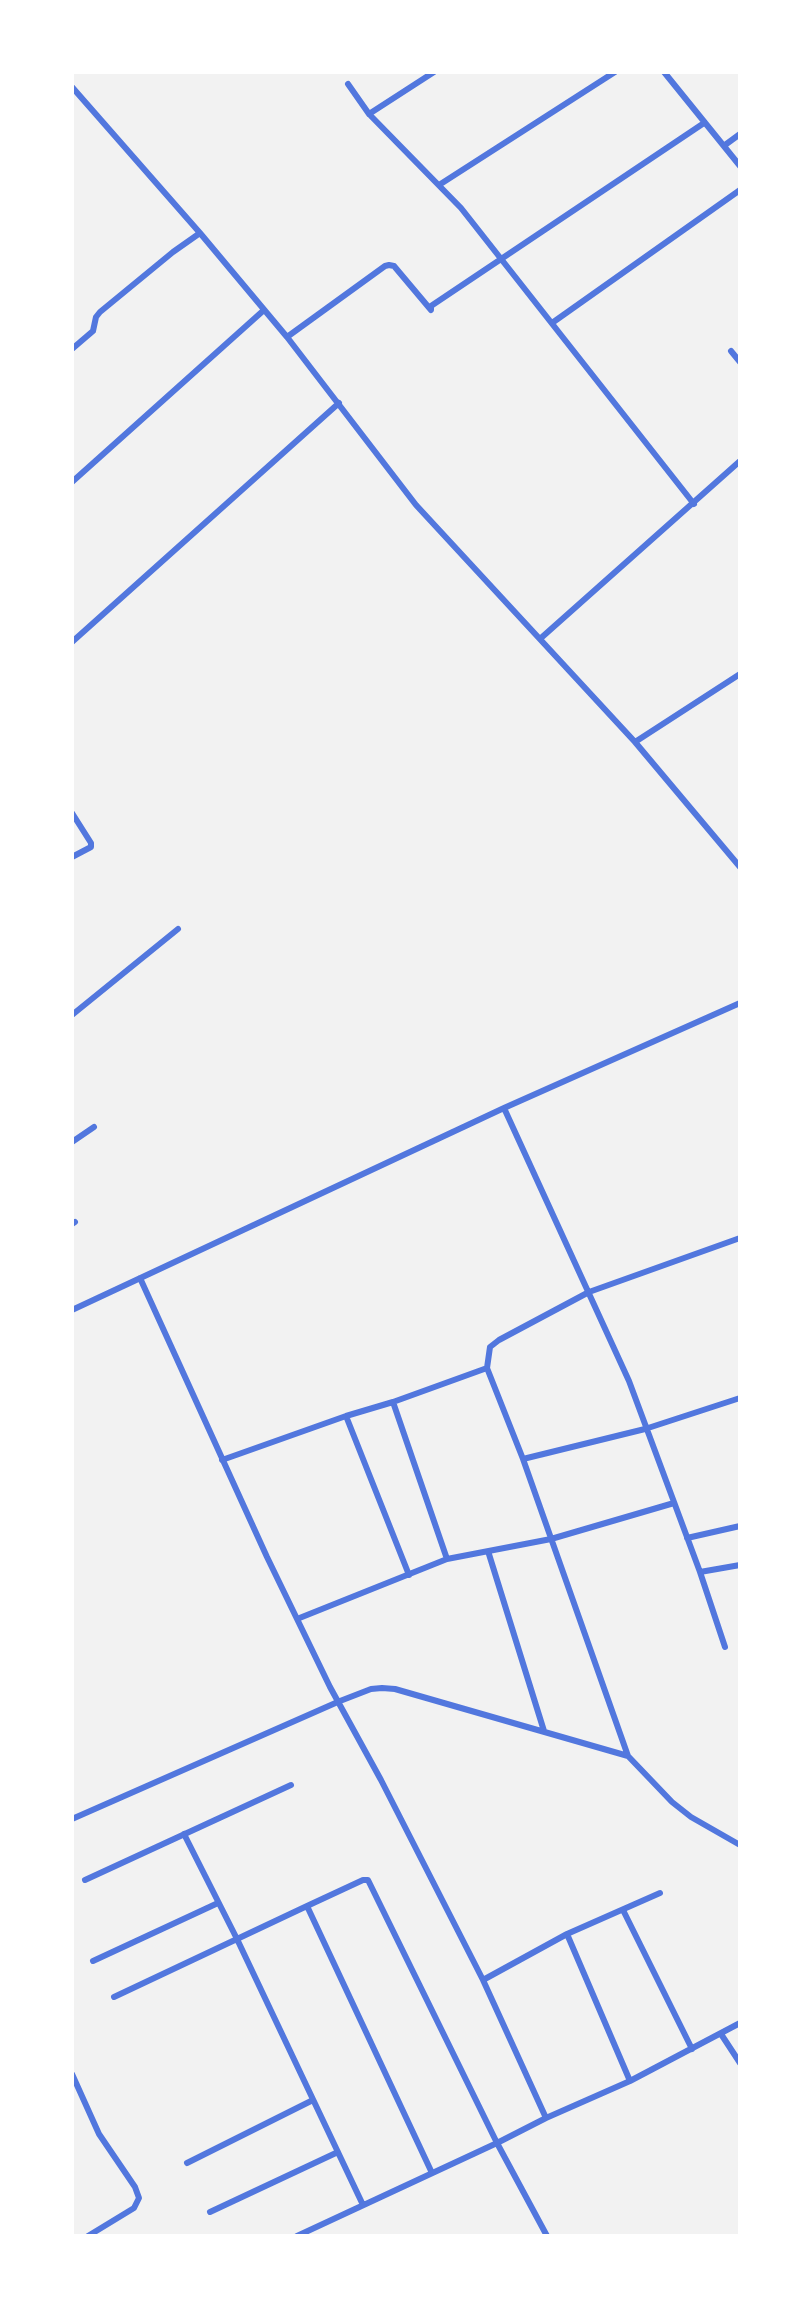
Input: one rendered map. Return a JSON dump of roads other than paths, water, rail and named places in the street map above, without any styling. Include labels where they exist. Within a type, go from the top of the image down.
[{"type":"street","points":[[369,114],[435,72]]},
{"type":"street","points":[[439,185],[615,72]]},
{"type":"street","points":[[664,72],[740,166]]},
{"type":"street","points":[[348,84],[369,114],[439,185],[503,260],[694,504]]},
{"type":"street","points":[[72,87],[200,233],[287,337],[416,505],[635,742],[740,867]]},
{"type":"street","points":[[287,337],[385,266],[394,266],[430,310],[431,306],[503,260],[704,123]]},
{"type":"street","points":[[725,145],[740,134]]},
{"type":"street","points":[[552,323],[740,190]]},
{"type":"street","points":[[72,349],[93,331],[96,317],[100,312],[173,252],[200,233]]},
{"type":"street","points":[[72,482],[264,310]]},
{"type":"street","points":[[731,351],[740,362]]},
{"type":"street","points":[[72,642],[339,404]]},
{"type":"street","points":[[541,638],[740,461]]},
{"type":"street","points":[[635,742],[740,674]]},
{"type":"street","points":[[72,813],[91,843],[91,847],[72,857]]},
{"type":"street","points":[[72,1015],[178,929]]},
{"type":"street","points":[[72,1310],[504,1108],[740,1003]]},
{"type":"street","points":[[504,1108],[629,1381],[700,1572],[725,1647]]},
{"type":"street","points":[[72,1142],[94,1127]]},
{"type":"street","points":[[740,1238],[589,1292],[499,1340],[490,1347],[487,1368],[523,1459],[628,1756],[672,1802],[691,1817],[740,1845]]},
{"type":"street","points":[[140,1278],[222,1460],[330,1688],[340,1701],[483,1980],[546,2118]]},
{"type":"street","points":[[222,1460],[487,1368]]},
{"type":"street","points":[[523,1459],[645,1429],[740,1398]]},
{"type":"street","points":[[393,1402],[447,1559]]},
{"type":"street","points":[[346,1416],[409,1575]]},
{"type":"street","points":[[297,1618],[447,1559],[551,1539],[674,1503]]},
{"type":"street","points":[[687,1538],[740,1526]]},
{"type":"street","points":[[488,1551],[544,1731]]},
{"type":"street","points":[[700,1572],[740,1565]]},
{"type":"street","points":[[72,1819],[370,1689],[394,1689],[628,1756]]},
{"type":"street","points":[[85,1880],[291,1785]]},
{"type":"street","points":[[184,1834],[237,1939],[363,2205]]},
{"type":"street","points":[[114,1997],[363,1880],[368,1880],[497,2144],[547,2236]]},
{"type":"street","points":[[483,1980],[567,1934],[660,1893]]},
{"type":"street","points":[[93,1961],[218,1902]]},
{"type":"street","points":[[307,1906],[432,2173]]},
{"type":"street","points":[[623,1910],[692,2049]]},
{"type":"street","points":[[567,1934],[630,2081]]},
{"type":"street","points":[[297,2236],[497,2144],[546,2118],[630,2081],[740,2023]]},
{"type":"street","points":[[721,2034],[740,2063]]},
{"type":"street","points":[[72,2074],[99,2134],[135,2187],[139,2198],[134,2208],[88,2236]]},
{"type":"street","points":[[187,2163],[313,2100]]},
{"type":"street","points":[[210,2212],[338,2152]]}]
